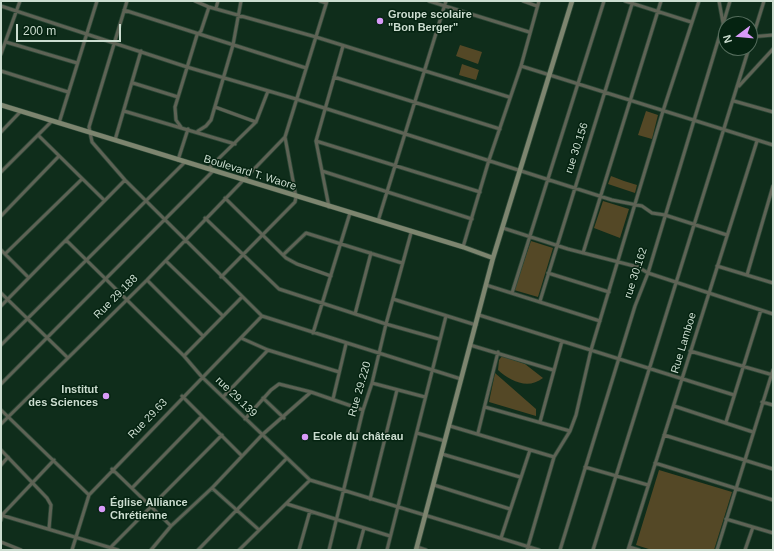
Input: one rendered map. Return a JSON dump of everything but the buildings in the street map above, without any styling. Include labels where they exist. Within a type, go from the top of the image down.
[{"type":"street","points":[[1,54],[20,1]]},
{"type":"street","points":[[59,123],[96,1]]},
{"type":"street","points":[[127,1],[89,122],[88,132],[92,142],[125,180],[221,277],[262,316],[346,344],[461,379]]},
{"type":"street","points":[[196,1],[209,7],[316,37],[424,72],[509,97]]},
{"type":"street","points":[[216,8],[218,1]]},
{"type":"street","points":[[198,131],[206,126],[211,120],[233,45],[241,1]]},
{"type":"street","points":[[221,277],[294,205],[296,197],[285,137],[327,2],[320,1]]},
{"type":"street","points":[[429,1],[529,32]]},
{"type":"street","points":[[378,222],[446,1]]},
{"type":"street","points":[[523,1],[537,6]]},
{"type":"street","points":[[463,248],[509,97],[521,66],[529,32],[539,1]]},
{"type":"street","points":[[426,550],[417,549],[470,344],[519,169],[572,1]]},
{"type":"street","points":[[512,293],[531,237],[604,1]]},
{"type":"street","points":[[625,1],[691,22]]},
{"type":"street","points":[[583,253],[661,1]]},
{"type":"street","points":[[528,548],[554,457],[570,431],[576,415],[591,350],[663,111],[699,1]]},
{"type":"street","points":[[719,1],[722,16]]},
{"type":"street","name":"rue 30.162","points":[[725,16],[730,1]]},
{"type":"street","points":[[758,18],[764,1]]},
{"type":"street","name":"rue 30.156","points":[[540,301],[632,2]]},
{"type":"street","points":[[1,6],[187,67],[296,99],[601,196],[636,204],[642,206],[652,214],[665,215],[693,225],[727,234]]},
{"type":"street","points":[[181,127],[175,115],[178,97],[197,35],[201,31],[209,7]]},
{"type":"street","points":[[124,10],[197,35],[306,68]]},
{"type":"street","points":[[758,36],[773,35]]},
{"type":"street","name":"rue 30.162","points":[[560,550],[618,358],[635,306],[648,273],[718,40]]},
{"type":"street","points":[[6,42],[77,64]]},
{"type":"street","points":[[329,207],[316,141],[343,46]]},
{"type":"street","points":[[738,87],[773,49]]},
{"type":"street","points":[[115,140],[141,51]]},
{"type":"street","points":[[593,550],[677,283],[693,225],[747,56]]},
{"type":"street","points":[[521,66],[773,145]]},
{"type":"street","points":[[1,71],[68,92]]},
{"type":"street","points":[[334,77],[500,129]]},
{"type":"street","points":[[133,82],[178,97]]},
{"type":"street","points":[[1,384],[165,219],[256,122],[268,91]]},
{"type":"street","points":[[734,101],[773,112]]},
{"type":"street","name":"Boulevard T. Waore","points":[[1,105],[493,258]]},
{"type":"street","points":[[215,107],[256,122]]},
{"type":"street","points":[[124,110],[198,131],[234,144]]},
{"type":"street","points":[[1,132],[22,111]]},
{"type":"street","points":[[1,172],[52,121]]},
{"type":"street","points":[[178,160],[188,129]]},
{"type":"street","points":[[38,135],[104,200]]},
{"type":"street","name":"Rue 29.188","points":[[1,424],[126,299],[147,280],[205,218],[285,137]]},
{"type":"street","points":[[316,141],[480,192]]},
{"type":"street","name":"Rue Lamboe","points":[[628,548],[757,141]]},
{"type":"street","points":[[1,216],[59,156]]},
{"type":"street","points":[[1,345],[28,320],[145,200],[185,162]]},
{"type":"street","points":[[1,165],[5,169]]},
{"type":"street","points":[[322,171],[472,219]]},
{"type":"street","points":[[5,254],[82,178]]},
{"type":"street","points":[[1,306],[125,180]]},
{"type":"street","points":[[747,275],[773,186]]},
{"type":"street","points":[[225,198],[283,255],[297,264],[331,276]]},
{"type":"street","points":[[313,333],[350,213]]},
{"type":"street","points":[[205,218],[279,289],[322,304],[439,339]]},
{"type":"street","points":[[503,228],[583,253],[638,267],[648,273],[773,314]]},
{"type":"street","points":[[283,255],[305,233],[402,263]]},
{"type":"street","name":"Rue 29.220","points":[[329,550],[363,410],[372,383],[386,324],[411,233]]},
{"type":"street","name":"rue 29.139","points":[[66,240],[184,356],[202,377],[310,480],[370,499],[398,506],[528,548],[539,550]]},
{"type":"street","points":[[1,250],[28,277]]},
{"type":"street","points":[[355,314],[372,253]]},
{"type":"street","points":[[166,260],[223,316]]},
{"type":"street","points":[[718,266],[773,282]]},
{"type":"street","points":[[548,273],[609,292]]},
{"type":"street","points":[[147,280],[203,336]]},
{"type":"street","points":[[486,285],[600,320]]},
{"type":"street","points":[[1,293],[68,358]]},
{"type":"street","points":[[184,356],[242,297]]},
{"type":"street","points":[[393,299],[476,325]]},
{"type":"street","points":[[726,422],[761,310]]},
{"type":"street","points":[[479,315],[650,368],[682,380],[734,395]]},
{"type":"street","name":"Rue 29.63","points":[[72,550],[89,495],[182,396],[262,316]]},
{"type":"street","points":[[386,550],[446,316]]},
{"type":"street","points":[[241,338],[268,350],[339,372]]},
{"type":"street","points":[[540,422],[562,341]]},
{"type":"street","points":[[332,399],[346,344]]},
{"type":"street","points":[[470,344],[553,370]]},
{"type":"street","points":[[223,397],[268,350]]},
{"type":"street","points":[[690,351],[772,375]]},
{"type":"street","points":[[478,433],[498,352]]},
{"type":"street","points":[[717,550],[773,370]]},
{"type":"street","points":[[372,383],[425,397]]},
{"type":"street","points":[[245,418],[271,390],[279,384],[311,392],[363,410]]},
{"type":"street","points":[[370,499],[398,390]]},
{"type":"street","points":[[151,550],[171,526],[212,488],[262,435],[284,418],[311,392]]},
{"type":"street","points":[[182,396],[242,456]]},
{"type":"street","points":[[263,398],[284,418]]},
{"type":"street","points":[[762,402],[773,406]]},
{"type":"street","points":[[674,406],[753,432]]},
{"type":"street","points":[[485,407],[570,431]]},
{"type":"street","points":[[1,410],[89,495]]},
{"type":"street","points":[[132,488],[202,416]]},
{"type":"street","points":[[450,426],[478,433],[554,457]]},
{"type":"street","points":[[417,433],[445,441]]},
{"type":"street","points":[[110,548],[222,435]]},
{"type":"street","points":[[664,435],[772,469],[773,463]]},
{"type":"street","points":[[1,450],[47,498],[51,505],[49,529]]},
{"type":"street","points":[[500,538],[530,450]]},
{"type":"street","points":[[442,454],[520,477]]},
{"type":"street","points":[[1,465],[8,457]]},
{"type":"street","points":[[198,550],[287,458]]},
{"type":"street","points":[[1,520],[2,515],[32,481],[54,460]]},
{"type":"street","points":[[655,464],[773,500]]},
{"type":"street","points":[[585,467],[648,486]]},
{"type":"street","points":[[112,469],[171,526]]},
{"type":"street","points":[[239,550],[258,529],[287,504],[310,480]]},
{"type":"street","points":[[434,485],[510,509]]},
{"type":"street","points":[[212,488],[236,511],[258,529]]},
{"type":"street","points":[[287,504],[337,518],[390,536]]},
{"type":"street","points":[[299,550],[310,511]]},
{"type":"street","points":[[2,515],[76,536],[118,550]]},
{"type":"street","points":[[726,519],[773,533]]},
{"type":"street","points":[[745,550],[753,527]]},
{"type":"street","points":[[358,550],[364,528]]},
{"type":"street","points":[[1,542],[21,550]]},
{"type":"street","points":[[628,548],[639,550]]},
{"type":"shaded area","points":[[460,45],[482,52],[478,64],[456,56]]},
{"type":"shaded area","points":[[462,64],[479,70],[476,80],[459,75]]},
{"type":"shaded area","points":[[646,111],[658,115],[652,139],[638,135]]},
{"type":"shaded area","points":[[611,176],[637,185],[635,193],[608,184]]},
{"type":"shaded area","points":[[603,201],[629,209],[620,238],[594,228]]},
{"type":"shaded area","points":[[531,241],[553,248],[538,297],[514,290]]},
{"type":"shaded area","points":[[502,356],[525,364],[543,378],[537,382],[525,384],[508,378],[498,370],[499,360]]},
{"type":"shaded area","points":[[495,373],[536,409],[536,416],[489,402]]},
{"type":"shaded area","points":[[659,470],[732,492],[714,550],[652,550],[636,545]]},
{"type":"place","name":"Groupe scolaire \"Bon Berger\"","points":[[380,21]]},
{"type":"place","name":"Institut des Sciences","points":[[106,396]]},
{"type":"place","name":"Ecole du château","points":[[305,437]]},
{"type":"place","name":"Église Alliance Chrétienne","points":[[102,509]]}]
